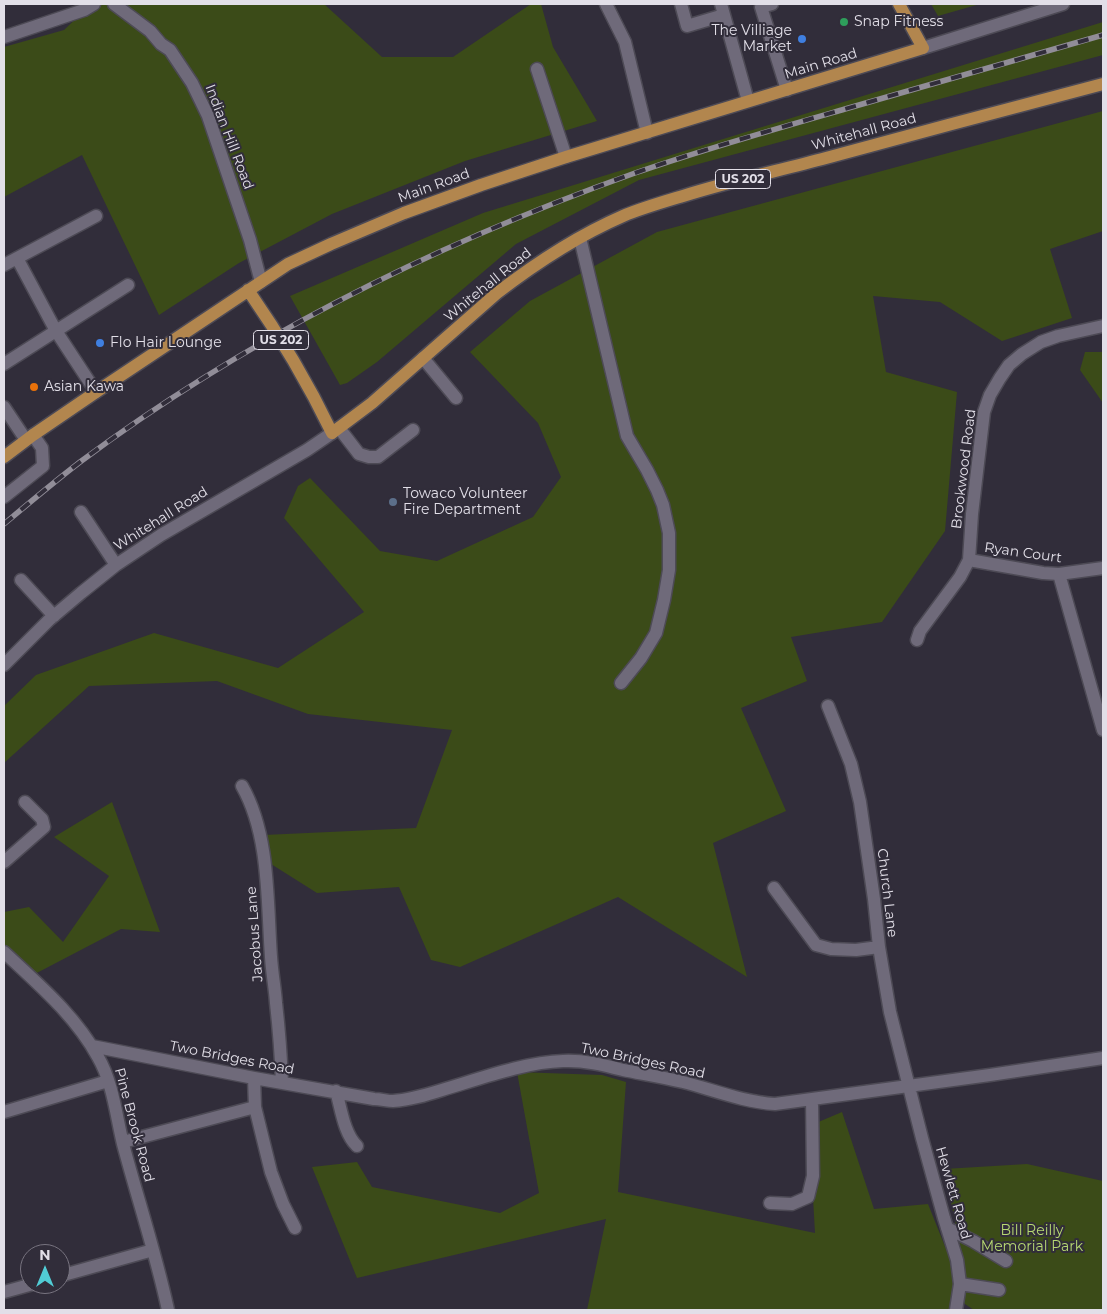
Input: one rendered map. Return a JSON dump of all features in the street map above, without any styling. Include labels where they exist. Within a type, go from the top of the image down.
[{"type":"main road","points":[[899,4],[923,48]]},
{"type":"main road","name":"Main Road","points":[[4,457],[96,392],[248,290],[288,264],[331,244],[404,213],[481,185],[923,48]]},
{"type":"main road","name":"Whitehall Road","points":[[335,431],[372,403],[497,293],[517,278],[550,255],[623,216],[720,184],[818,160],[1103,84]]},
{"type":"main road","name":"US 202","points":[[248,290],[272,324],[335,431]]},
{"type":"street","points":[[4,37],[84,10],[94,4]]},
{"type":"street","name":"Indian Hill Road","points":[[114,4],[150,31],[161,44],[170,50],[192,83],[211,125],[250,240],[261,282]]},
{"type":"street","points":[[606,4],[625,42],[647,133]]},
{"type":"street","points":[[681,4],[687,26],[723,10],[748,101]]},
{"type":"street","points":[[923,48],[1063,4]]},
{"type":"street","points":[[764,5],[787,90]]},
{"type":"street","points":[[537,69],[566,158]]},
{"type":"street","points":[[4,265],[96,216]]},
{"type":"street","points":[[580,238],[627,436],[658,490],[669,533],[669,570],[656,633],[641,658],[621,683]]},
{"type":"street","points":[[17,258],[56,330],[96,392]]},
{"type":"street","points":[[4,364],[128,285]]},
{"type":"street","name":"Brookwood Road","points":[[917,640],[920,631],[960,577],[969,560],[972,514],[984,412],[991,394],[1009,365],[1041,342],[1058,336],[1103,326]]},
{"type":"street","points":[[423,358],[456,398]]},
{"type":"street","points":[[4,406],[29,438],[42,448],[43,466],[4,497]]},
{"type":"street","points":[[335,431],[359,454],[378,457],[413,430]]},
{"type":"street","name":"Whitehall Road","points":[[4,665],[54,616],[116,565],[169,530],[308,450],[335,431]]},
{"type":"street","points":[[81,512],[116,565]]},
{"type":"street","name":"Ryan Court","points":[[969,560],[1043,574],[1059,574],[1103,568]]},
{"type":"street","points":[[1059,574],[1103,730]]},
{"type":"street","points":[[21,580],[54,616]]},
{"type":"street","name":"Church Lane","points":[[828,706],[851,764],[860,802],[879,947],[890,1012],[908,1086]]},
{"type":"street","name":"Jacobus Lane","points":[[242,786],[249,797],[257,822],[265,870],[271,955],[281,1048],[282,1083]]},
{"type":"street","points":[[4,862],[44,827],[42,819],[25,802]]},
{"type":"street","points":[[774,888],[816,945],[831,950],[856,950],[879,947]]},
{"type":"street","name":"Pine Brook Road","points":[[4,952],[60,1006],[76,1024],[99,1058],[108,1081],[168,1310]]},
{"type":"street","name":"Two Bridges Road","points":[[92,1046],[254,1078],[393,1101],[409,1099],[527,1066],[548,1062],[572,1061],[592,1063],[683,1082],[739,1098],[764,1103],[785,1103],[1103,1058]]},
{"type":"street","points":[[254,1078],[255,1107],[271,1172],[283,1204],[295,1228]]},
{"type":"street","points":[[4,1112],[108,1081]]},
{"type":"street","name":"Hewlett Road","points":[[908,1086],[957,1260],[960,1284],[956,1310]]},
{"type":"street","points":[[336,1092],[348,1134],[357,1146]]},
{"type":"street","points":[[770,1203],[792,1204],[808,1197],[813,1176],[812,1099]]},
{"type":"street","points":[[123,1142],[255,1107]]},
{"type":"street","points":[[947,1228],[1006,1261]]},
{"type":"street","points":[[70,1273],[153,1250]]},
{"type":"street","points":[[960,1284],[999,1290]]},
{"type":"street","points":[[4,1292],[20,1288]]},
{"type":"green space","points":[[91,4],[324,4],[382,57],[453,57],[531,4],[541,4],[553,47],[597,121],[465,161],[332,214],[239,263],[159,315],[82,155],[4,197],[4,47],[64,30]]},
{"type":"green space","points":[[931,4],[980,4],[938,16]]},
{"type":"green space","points":[[1103,22],[1103,55],[639,180],[516,244],[377,362],[347,383],[340,385],[290,296],[483,213]]},
{"type":"green space","points":[[1103,111],[1103,231],[1050,249],[1072,318],[1002,341],[940,302],[873,296],[886,372],[957,392],[945,531],[882,622],[791,637],[807,681],[741,708],[786,811],[713,843],[747,977],[618,897],[460,967],[431,960],[399,887],[317,893],[271,864],[264,835],[416,828],[452,730],[308,714],[217,681],[89,686],[4,763],[4,706],[36,675],[154,633],[278,668],[364,612],[284,518],[298,486],[310,478],[380,551],[437,561],[533,517],[561,477],[538,423],[470,352],[530,301],[657,232]]},
{"type":"green space","points":[[1085,352],[1103,352],[1103,403],[1080,370]]},
{"type":"green space","points":[[112,802],[160,932],[121,929],[31,976],[4,951],[4,912],[29,907],[63,942],[109,876],[54,837]]},
{"type":"green space","points":[[517,1072],[602,1075],[626,1082],[618,1192],[815,1233],[809,1126],[842,1112],[874,1209],[928,1204],[960,1284],[955,1310],[587,1310],[606,1219],[357,1278],[312,1167],[357,1162],[372,1187],[500,1213],[539,1193]]},
{"type":"green space","name":"Bill Reilly Memorial Park","points":[[1027,1164],[1103,1181],[1103,1310],[974,1310],[962,1302],[964,1286],[963,1259],[944,1169]]},
{"type":"railway","points":[[4,524],[80,462],[210,374],[277,334],[417,262],[561,200],[635,173],[766,132],[1103,35]]},
{"type":"place","name":"Snap Fitness","points":[[844,22]]},
{"type":"place","name":"The Villiage Market","points":[[802,39]]},
{"type":"place","name":"Flo Hair Lounge","points":[[100,343]]},
{"type":"place","name":"Asian Kawa","points":[[34,387]]},
{"type":"place","name":"Towaco Volunteer Fire Department","points":[[393,502]]}]
